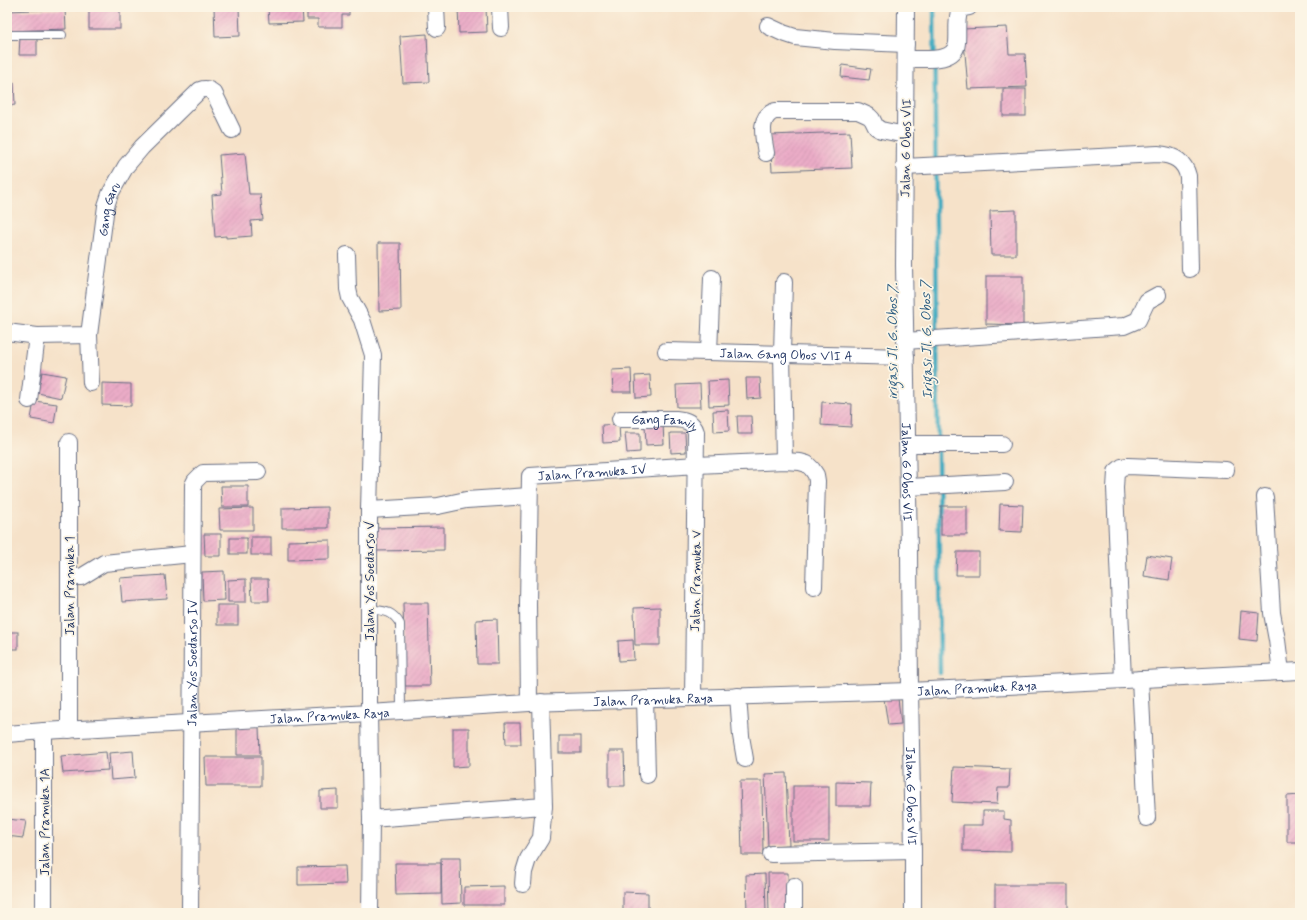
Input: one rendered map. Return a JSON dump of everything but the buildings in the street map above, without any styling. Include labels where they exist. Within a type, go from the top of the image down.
[{"type":"street","points":[[436,7],[437,28]]},
{"type":"street","points":[[500,7],[501,28]]},
{"type":"street","name":"Jalan G Obos VII","points":[[906,7],[904,167],[905,341],[913,913]]},
{"type":"street","points":[[768,26],[795,37],[834,40],[945,58],[954,53],[957,44],[959,12],[963,8],[969,7]]},
{"type":"street","name":"Gang Garu","points":[[89,336],[106,206],[115,184],[126,166],[142,147],[200,90],[206,88],[214,93],[232,130]]},
{"type":"street","points":[[766,153],[763,130],[764,120],[768,115],[775,112],[858,111],[869,116],[876,127],[881,130],[905,135]]},
{"type":"street","points":[[904,167],[1168,154],[1182,163],[1188,176],[1190,269]]},
{"type":"street","name":"Jalan Yos Soedarso V","points":[[347,255],[348,289],[350,298],[365,327],[373,355],[369,510],[369,713],[372,819],[370,913]]},
{"type":"street","points":[[709,352],[712,278]]},
{"type":"street","points":[[784,282],[782,353],[784,461]]},
{"type":"street","points":[[905,341],[1124,326],[1138,320],[1147,302],[1158,295]]},
{"type":"street","points":[[7,332],[37,336],[89,336],[91,383]]},
{"type":"street","points":[[29,400],[37,336]]},
{"type":"street","name":"Jalan Gang Obos VII A","points":[[666,351],[906,357]]},
{"type":"street","name":"Gang Family","points":[[620,419],[676,419],[684,420],[690,423],[694,426],[696,432],[697,465]]},
{"type":"street","name":"Jalan Pramuka 1","points":[[69,442],[69,730]]},
{"type":"street","points":[[907,444],[1002,444]]},
{"type":"street","name":"Jalan Pramuka IV","points":[[523,884],[524,872],[528,859],[542,838],[544,806],[535,703],[529,496],[530,476],[784,461],[807,464],[816,475],[814,586]]},
{"type":"street","name":"Jalan Pramuka V","points":[[692,698],[697,465]]},
{"type":"street","points":[[1123,680],[1115,488],[1116,472],[1122,467],[1128,466],[1226,470]]},
{"type":"street","name":"Jalan Yos Soedarso IV","points":[[190,913],[192,492],[194,481],[203,473],[258,472]]},
{"type":"street","points":[[908,487],[1005,482]]},
{"type":"street","points":[[369,510],[438,506],[466,500],[529,496]]},
{"type":"street","points":[[1265,497],[1272,613],[1281,672]]},
{"type":"street","points":[[69,577],[81,577],[104,563],[192,554]]},
{"type":"street","name":"Jalan Pramuka Raya","points":[[7,734],[535,703],[910,691],[1300,671]]},
{"type":"street","points":[[1140,679],[1147,818]]},
{"type":"street","points":[[738,696],[741,736],[745,759]]},
{"type":"street","points":[[645,699],[647,775]]},
{"type":"street","name":"Jalan Pramuka 1A","points":[[44,731],[44,913]]},
{"type":"street","points":[[372,819],[544,806]]},
{"type":"street","points":[[771,854],[913,851]]},
{"type":"street","points":[[794,886],[794,913]]},
{"type":"lane","points":[[7,35],[62,35]]},
{"type":"lane","points":[[369,609],[386,611],[397,618],[400,624],[401,711]]},
{"type":"waterway","name":"Irigasi Jl. G. Obos 7","points":[[934,7],[940,673]]},
{"type":"water label","name":"irigasi Jl. G. Obos 7.","points":[[892,341]]}]
